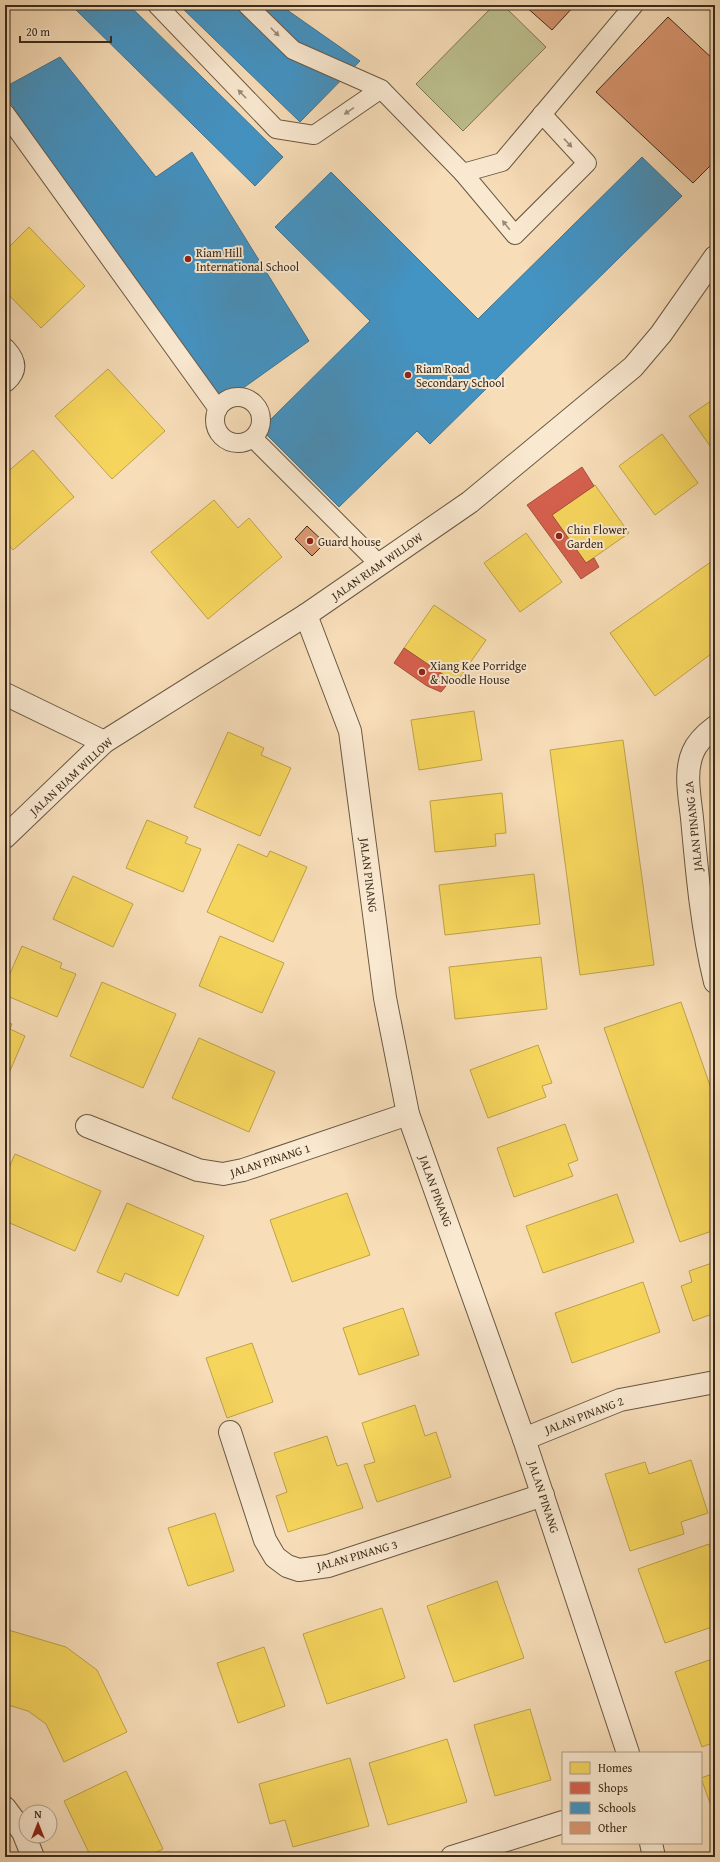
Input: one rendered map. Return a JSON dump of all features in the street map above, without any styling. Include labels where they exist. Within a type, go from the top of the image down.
[{"type":"street","name":"JALAN RIAM WILLOW","points":[[5,837],[104,742],[306,615],[470,502],[633,367],[661,334],[715,257]]},
{"type":"street","points":[[5,350],[12,358],[13,369],[5,381]]},
{"type":"street","name":"JALAN PINANG","points":[[306,615],[350,731],[385,998],[408,1114],[524,1439],[628,1752]]},
{"type":"street","points":[[5,694],[104,742]]},
{"type":"street","name":"JALAN PINANG 2A","points":[[715,727],[706,734],[693,752],[688,773],[696,859],[710,962],[715,982]]},
{"type":"street","name":"JALAN PINANG 1","points":[[87,1126],[198,1170],[223,1174],[243,1170],[408,1114]]},
{"type":"street","name":"JALAN PINANG 2","points":[[524,1439],[620,1400],[715,1382]]},
{"type":"street","name":"JALAN PINANG 3","points":[[230,1432],[265,1540],[275,1557],[287,1566],[299,1570],[328,1566],[543,1495]]},
{"type":"street","points":[[5,1808],[23,1832],[33,1857]]},
{"type":"street","points":[[452,1857],[562,1822]]},
{"type":"street","points":[[651,1844],[654,1857]]},
{"type":"lane","points":[[157,5],[276,129],[314,135],[381,89]]},
{"type":"lane","points":[[247,5],[293,50],[381,89],[464,173],[515,235],[587,163],[542,114]]},
{"type":"lane","points":[[464,173],[502,162],[634,5]]},
{"type":"lane","points":[[5,113],[218,409]]},
{"type":"lane","points":[[235,397],[250,400],[255,404],[261,417],[261,424],[258,432],[253,438],[238,443],[230,442],[223,437],[218,431],[216,424],[216,416],[222,403],[235,397]]},
{"type":"lane","points":[[253,438],[380,565]]},
{"type":"green space","points":[[494,5],[503,5],[546,47],[463,131],[416,84]]},
{"type":"building: Homes","points":[[29,227],[85,286],[41,328],[5,291],[5,251]]},
{"type":"building: Homes","points":[[108,369],[165,431],[112,479],[55,416]]},
{"type":"building: Homes","points":[[715,398],[715,453],[689,416]]},
{"type":"building: Homes","points":[[662,434],[698,483],[655,515],[619,466]]},
{"type":"building: Homes","points":[[33,450],[74,497],[13,550],[5,541],[5,474]]},
{"type":"building: Homes","points":[[595,485],[629,533],[586,563],[552,515]]},
{"type":"building: Homes","points":[[214,500],[238,528],[249,518],[282,557],[208,619],[151,552]]},
{"type":"building: Homes","points":[[526,533],[562,582],[520,612],[484,563]]},
{"type":"building: Homes","points":[[715,559],[715,651],[655,696],[610,633]]},
{"type":"building: Homes","points":[[434,605],[486,640],[456,683],[404,648]]},
{"type":"building: Homes","points":[[474,711],[482,760],[419,770],[411,720]]},
{"type":"building: Homes","points":[[228,732],[264,748],[261,755],[291,768],[260,836],[194,807]]},
{"type":"building: Homes","points":[[623,740],[654,965],[580,975],[550,750]]},
{"type":"building: Homes","points":[[502,793],[506,833],[495,834],[496,846],[435,852],[430,801]]},
{"type":"building: Homes","points":[[147,820],[188,837],[185,843],[201,849],[183,892],[126,868]]},
{"type":"building: Homes","points":[[238,844],[267,857],[270,851],[307,867],[273,942],[207,912]]},
{"type":"building: Homes","points":[[534,874],[540,924],[445,935],[439,885]]},
{"type":"building: Homes","points":[[73,876],[133,904],[113,947],[53,919]]},
{"type":"building: Homes","points":[[220,936],[284,963],[262,1013],[199,986]]},
{"type":"building: Homes","points":[[22,946],[62,963],[60,968],[76,974],[57,1017],[5,995],[5,985]]},
{"type":"building: Homes","points":[[541,957],[547,1009],[455,1019],[449,967]]},
{"type":"building: Homes","points":[[102,982],[176,1014],[143,1088],[70,1056]]},
{"type":"building: Homes","points":[[681,1002],[715,1100],[715,1230],[680,1242],[604,1028]]},
{"type":"building: Homes","points":[[5,1021],[12,1024],[10,1029],[25,1036],[7,1078],[5,1077]]},
{"type":"building: Homes","points":[[199,1038],[275,1072],[249,1132],[172,1098]]},
{"type":"building: Homes","points":[[538,1045],[552,1083],[542,1086],[546,1097],[488,1118],[470,1070]]},
{"type":"building: Homes","points":[[565,1124],[578,1160],[568,1164],[573,1176],[514,1197],[497,1148]]},
{"type":"building: Homes","points":[[15,1154],[101,1191],[75,1251],[5,1221],[5,1177]]},
{"type":"building: Homes","points":[[347,1193],[370,1255],[292,1282],[270,1220]]},
{"type":"building: Homes","points":[[617,1194],[634,1242],[543,1273],[526,1226]]},
{"type":"building: Homes","points":[[127,1203],[204,1236],[178,1296],[125,1273],[121,1282],[97,1272]]},
{"type":"building: Homes","points":[[715,1262],[715,1313],[693,1321],[681,1286],[692,1282],[689,1271]]},
{"type":"building: Homes","points":[[643,1282],[660,1332],[572,1363],[555,1313]]},
{"type":"building: Homes","points":[[403,1308],[419,1355],[359,1375],[343,1328]]},
{"type":"building: Homes","points":[[252,1343],[273,1402],[227,1418],[206,1358]]},
{"type":"building: Homes","points":[[415,1405],[425,1436],[436,1432],[451,1477],[377,1502],[364,1465],[375,1462],[362,1423]]},
{"type":"building: Homes","points":[[327,1436],[337,1466],[347,1463],[363,1508],[288,1532],[276,1496],[287,1492],[274,1453]]},
{"type":"building: Homes","points":[[691,1460],[708,1513],[681,1522],[684,1534],[630,1551],[605,1474],[645,1462],[649,1474]]},
{"type":"building: Homes","points":[[215,1513],[234,1571],[188,1586],[168,1528]]},
{"type":"building: Homes","points":[[709,1544],[715,1561],[715,1626],[665,1643],[638,1569]]},
{"type":"building: Homes","points":[[497,1581],[524,1658],[454,1682],[427,1606]]},
{"type":"building: Homes","points":[[382,1608],[405,1678],[327,1704],[303,1634]]},
{"type":"building: Homes","points":[[5,1629],[66,1647],[97,1670],[127,1732],[64,1762],[46,1724],[28,1711],[5,1704]]},
{"type":"building: Homes","points":[[264,1647],[285,1706],[238,1723],[217,1663]]},
{"type":"building: Homes","points":[[715,1658],[715,1742],[702,1747],[675,1672]]},
{"type":"building: Homes","points":[[530,1709],[551,1780],[495,1796],[474,1725]]},
{"type":"building: Homes","points":[[447,1739],[467,1802],[388,1825],[369,1763]]},
{"type":"building: Homes","points":[[350,1758],[369,1826],[293,1847],[285,1820],[270,1824],[259,1784]]},
{"type":"building: Homes","points":[[126,1771],[163,1849],[146,1857],[91,1857],[64,1801]]},
{"type":"building: Homes","points":[[715,1773],[715,1817],[702,1781],[702,1778]]},
{"type":"building: Shops","name":"Chin Flower Garden","points":[[582,467],[594,486],[552,515],[586,563],[594,558],[599,567],[581,579],[527,505]]},
{"type":"building: Shops","name":"Xiang Kee Porridge & Noodle House","points":[[404,648],[451,680],[441,692],[427,686],[394,663]]},
{"type":"building: Schools","points":[[71,5],[129,5],[283,157],[255,186]]},
{"type":"building: Schools","points":[[179,5],[280,5],[360,61],[300,122]]},
{"type":"building: Schools","name":"Riam Hill International School","points":[[60,57],[156,177],[192,152],[309,341],[218,406],[5,95],[5,87]]},
{"type":"building: Schools","name":"Riam Road Secondary School","points":[[642,157],[682,196],[430,444],[417,431],[339,507],[261,429],[370,321],[275,227],[331,172],[478,319]]},
{"type":"building: Other","points":[[524,5],[575,5],[552,30]]},
{"type":"building: Other","points":[[668,17],[715,61],[715,161],[693,183],[596,92]]},
{"type":"building: Other","name":"Guard house","points":[[307,526],[325,543],[312,556],[295,539]]},
{"type":"place","name":"Riam Hill International School","points":[[188,259]]},
{"type":"place","name":"Riam Road Secondary School","points":[[408,375]]},
{"type":"place","name":"Chin Flower Garden","points":[[559,536]]},
{"type":"place","name":"Guard house","points":[[310,541]]},
{"type":"place","name":"Xiang Kee Porridge & Noodle House","points":[[422,672]]}]
